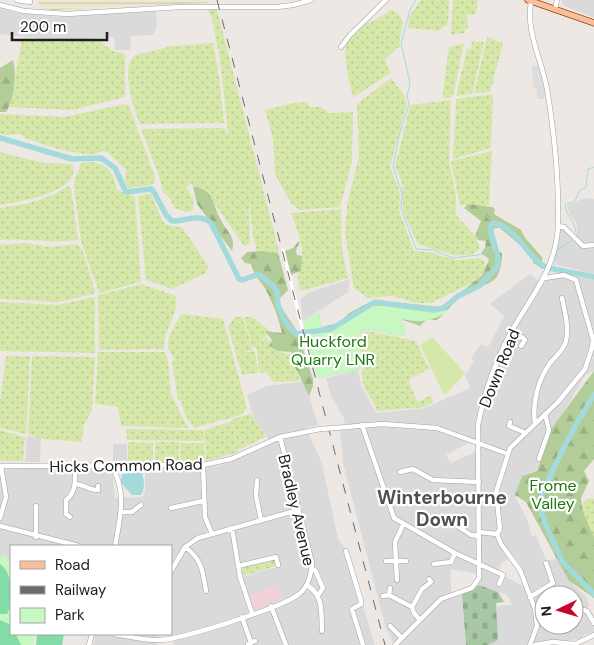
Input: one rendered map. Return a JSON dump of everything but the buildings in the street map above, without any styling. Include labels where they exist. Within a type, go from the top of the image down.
[{"type":"main road","points":[[529,0],[594,23]]},
{"type":"street","points":[[18,0],[30,2]]},
{"type":"street","points":[[0,6],[24,11],[67,14],[180,7],[277,7],[294,6],[311,0]]},
{"type":"street","points":[[340,47],[386,0]]},
{"type":"street","name":"Down Road","points":[[394,645],[441,599],[475,585],[479,578],[478,444],[480,413],[489,384],[507,340],[545,277],[558,226],[550,114],[542,67],[528,24],[529,0]]},
{"type":"street","points":[[555,9],[557,0]]},
{"type":"street","points":[[558,226],[564,227],[586,247],[594,245]]},
{"type":"street","points":[[497,534],[500,529],[495,499],[510,448],[545,414],[585,370],[592,348],[593,340],[576,280],[564,275],[545,277]]},
{"type":"street","points":[[535,423],[533,408],[538,392],[548,367],[566,343],[567,324],[561,301]]},
{"type":"street","points":[[507,340],[520,336],[525,340],[521,346]]},
{"type":"street","points":[[539,459],[549,430],[545,414]]},
{"type":"street","points":[[510,422],[508,426],[526,433]]},
{"type":"street","points":[[362,425],[390,513],[403,525],[455,553],[503,575],[499,584]]},
{"type":"street","name":"Hicks Common Road","points":[[0,466],[112,467],[203,465],[231,459],[280,437],[320,429],[362,425],[438,428],[508,454]]},
{"type":"street","name":"Bradley Avenue","points":[[120,635],[158,642],[164,637],[172,638],[242,617],[291,599],[307,585],[312,568],[280,437]]},
{"type":"street","points":[[203,465],[205,517],[212,534]]},
{"type":"street","points":[[0,466],[6,497],[0,518]]},
{"type":"street","points":[[70,517],[66,514],[66,500],[71,496],[76,484],[75,466]]},
{"type":"street","points":[[117,477],[123,466]]},
{"type":"street","points":[[112,467],[117,477],[121,512],[115,545]]},
{"type":"street","points":[[400,472],[413,469],[433,480],[479,482]]},
{"type":"street","points":[[258,483],[256,496],[261,520]]},
{"type":"street","points":[[76,484],[84,485],[92,490],[98,490],[98,486]]},
{"type":"street","points":[[479,499],[495,499]]},
{"type":"street","points":[[171,508],[203,501]]},
{"type":"street","points":[[121,512],[132,512],[141,505]]},
{"type":"street","points":[[36,506],[36,537]]},
{"type":"street","points":[[172,569],[184,548],[198,538],[298,510]]},
{"type":"street","points":[[397,580],[396,542],[403,525]]},
{"type":"street","points":[[0,526],[69,545]]},
{"type":"street","points":[[459,527],[472,535],[497,534]]},
{"type":"street","points":[[232,528],[238,566],[252,613]]},
{"type":"street","points":[[497,534],[501,544],[517,563],[537,616],[537,626],[530,645]]},
{"type":"street","points":[[184,548],[193,553],[201,563],[206,591]]},
{"type":"street","points":[[346,551],[361,601],[361,604],[352,609],[363,645]]},
{"type":"street","points":[[434,564],[451,562],[455,553]]},
{"type":"street","points":[[238,566],[276,557],[278,565]]},
{"type":"street","points":[[386,561],[406,561]]},
{"type":"street","points":[[530,597],[553,583],[546,563]]},
{"type":"street","points":[[312,568],[316,570],[323,588],[318,594]]},
{"type":"street","points":[[412,607],[422,589],[431,582],[429,579]]},
{"type":"street","points":[[307,585],[318,594],[322,631]]},
{"type":"street","points":[[389,594],[390,588]]},
{"type":"street","points":[[383,596],[389,594],[412,607],[420,620]]},
{"type":"street","points":[[271,606],[286,645]]},
{"type":"street","points":[[584,610],[587,610],[594,623]]},
{"type":"street","points":[[242,617],[251,643]]},
{"type":"street","points":[[390,626],[402,638]]},
{"type":"street","points":[[535,645],[553,642],[575,644],[594,635]]},
{"type":"street","points":[[171,645],[172,638]]},
{"type":"shaded area","points":[[39,0],[208,0],[209,3],[53,10],[38,8]]},
{"type":"shaded area","points":[[561,0],[594,0],[594,18],[565,6]]},
{"type":"shaded area","points":[[0,8],[17,13],[60,17],[156,11],[157,25],[154,35],[131,36],[130,50],[115,50],[114,37],[59,41],[0,34]]},
{"type":"shaded area","points":[[532,66],[541,66],[545,91],[544,99],[537,99],[537,89],[533,87]]},
{"type":"shaded area","points":[[584,198],[594,199],[594,274],[557,265],[555,247],[560,229],[563,229],[574,239],[577,232],[577,224],[570,215],[567,206]]},
{"type":"shaded area","points":[[530,274],[543,284],[547,279],[559,277],[574,281],[577,276],[594,280],[594,372],[590,372],[584,377],[558,422],[547,431],[537,470],[522,476],[515,496],[527,519],[532,536],[536,535],[546,560],[558,559],[573,585],[534,585],[534,635],[584,635],[580,639],[540,641],[525,645],[488,645],[498,640],[496,606],[512,605],[507,595],[478,585],[482,575],[450,569],[452,597],[462,594],[466,645],[395,645],[386,629],[343,463],[340,429],[345,428],[344,418],[331,396],[326,378],[358,370],[361,385],[376,413],[424,408],[470,388],[465,375],[474,362],[471,358],[481,344],[488,347],[504,316],[490,304]],"holes":[[[470,442],[477,445],[477,451],[451,463],[446,455]],[[514,556],[520,564],[528,586],[525,587],[498,573],[501,563]]]},
{"type":"shaded area","points":[[350,279],[348,292],[303,321],[300,300],[307,293]]},
{"type":"shaded area","points":[[305,381],[318,425],[306,428],[322,463],[338,539],[345,548],[375,645],[173,645],[175,635],[172,634],[172,545],[10,545],[10,564],[6,555],[0,558],[0,470],[14,468],[107,469],[113,476],[115,498],[143,497],[145,491],[145,469],[217,466],[233,461],[271,443],[254,418],[247,395],[266,386]],"holes":[[[277,555],[280,566],[239,578],[237,565]]]},
{"type":"shaded area","points":[[27,436],[41,438],[40,462],[25,462]]},
{"type":"shaded area","points":[[113,444],[127,444],[127,463],[113,463]]},
{"type":"shaded area","points":[[279,585],[284,599],[255,610],[252,608],[250,595]]},
{"type":"shaded area","points":[[584,594],[587,597],[589,605],[586,613],[594,626],[594,632],[585,634]]},
{"type":"shaded area","points":[[96,635],[160,635],[157,637],[157,645],[93,645]]},
{"type":"green space","points":[[421,0],[449,0],[448,24],[438,31],[408,28],[409,17]]},
{"type":"green space","points":[[453,0],[478,0],[476,14],[467,15],[468,28],[465,29],[465,33],[451,35]]},
{"type":"green space","points":[[206,8],[217,10],[278,253],[257,252],[249,201],[250,243],[244,246],[217,207],[191,184],[186,187],[193,199],[193,210],[186,212],[174,208],[170,198],[163,192],[141,129],[224,128],[228,134],[221,67],[212,18]]},
{"type":"green space","points":[[392,10],[401,18],[402,26],[400,46],[385,59],[390,73],[354,97],[347,72],[346,46],[353,35],[368,22]]},
{"type":"green space","points":[[487,37],[503,43],[490,92],[474,93]]},
{"type":"green space","points":[[22,38],[57,42],[98,40],[111,50],[125,54],[125,97],[72,110],[10,107]]},
{"type":"green space","points":[[472,42],[484,42],[472,94],[456,96],[467,49],[471,49]]},
{"type":"green space","points":[[213,43],[224,123],[140,124],[131,98],[128,79],[128,69],[135,55],[173,46]]},
{"type":"green space","points":[[464,43],[452,97],[442,98],[449,47]]},
{"type":"green space","points":[[13,60],[15,72],[13,94],[6,112],[0,112],[0,68]]},
{"type":"green space","points":[[391,78],[404,95],[407,103],[390,167],[400,192],[399,210],[414,251],[429,252],[456,260],[481,258],[485,262],[486,268],[476,281],[431,303],[416,303],[392,296],[368,298],[354,288],[345,234],[347,205],[359,157],[357,104]]},
{"type":"green space","points":[[493,94],[491,148],[453,159],[456,99]]},
{"type":"green space","points":[[451,100],[449,160],[456,196],[456,215],[473,235],[480,249],[466,255],[450,254],[418,245],[403,210],[402,182],[395,167],[410,105]]},
{"type":"green space","points":[[306,102],[310,107],[321,107],[329,113],[353,112],[352,162],[340,207],[299,210],[291,203],[275,174],[273,139],[265,110],[293,103]]},
{"type":"green space","points":[[125,104],[129,106],[155,177],[155,181],[151,185],[128,188],[125,180],[126,170],[109,153],[104,151],[90,155],[61,150],[25,138],[21,134],[3,135],[0,133],[0,114],[64,117]]},
{"type":"green space","points":[[492,151],[489,206],[460,205],[451,161]]},
{"type":"green space","points":[[0,152],[44,163],[72,164],[73,174],[68,182],[47,194],[0,205]]},
{"type":"green space","points":[[81,163],[101,164],[109,170],[117,190],[135,197],[141,282],[99,293],[81,241],[74,187]]},
{"type":"green space","points":[[68,186],[71,189],[78,240],[0,240],[0,208],[36,201]]},
{"type":"green space","points":[[193,186],[205,190],[210,196],[220,218],[231,235],[233,242],[232,251],[197,204]]},
{"type":"green space","points":[[151,194],[163,222],[170,226],[182,227],[208,266],[206,273],[172,289],[146,280],[138,197]]},
{"type":"green space","points":[[468,204],[492,207],[495,209],[494,214],[521,230],[526,239],[542,257],[543,269],[533,263],[533,256],[500,228],[495,228],[493,231],[494,241],[491,243],[493,250],[502,253],[499,273],[495,279],[463,295],[437,320],[427,319],[420,326],[401,319],[406,332],[402,336],[366,329],[358,335],[357,347],[363,363],[360,369],[317,378],[319,313],[321,327],[339,323],[349,313],[374,300],[440,307],[482,275],[489,259],[481,253],[485,248],[486,241],[478,240],[475,236],[481,221],[464,208]]},
{"type":"green space","points":[[341,209],[342,250],[348,278],[301,291],[298,276],[302,258],[302,247],[291,213]]},
{"type":"green space","points":[[299,241],[296,250],[297,255],[302,256],[301,271],[291,275],[285,251],[293,248]]},
{"type":"green space","points":[[24,243],[51,247],[78,244],[83,252],[95,291],[93,294],[58,302],[0,299],[0,245]]},
{"type":"green space","points":[[247,252],[278,253],[288,290],[279,299],[281,307],[297,331],[313,379],[313,386],[309,396],[295,367],[291,352],[278,351],[269,346],[272,340],[265,331],[282,333],[278,319],[267,292],[254,273],[251,264],[245,263],[241,258]]},
{"type":"green space","points":[[142,284],[176,296],[175,311],[166,335],[164,349],[99,350],[98,295]]},
{"type":"green space","points":[[95,297],[95,353],[0,351],[0,302],[57,305]]},
{"type":"green space","name":"Huckford Quarry LNR","points":[[388,305],[430,311],[449,310],[432,319],[414,321],[401,319],[406,332],[402,336],[366,329],[358,335],[357,347],[363,363],[360,369],[317,378],[303,326],[308,317],[319,313],[321,327],[337,326],[362,309]]},
{"type":"green space","points":[[181,314],[223,319],[247,408],[241,415],[194,428],[185,415],[181,401],[178,400],[172,363],[174,359],[168,348],[169,336]]},
{"type":"green space","points":[[242,316],[253,350],[238,353],[255,351],[258,373],[242,375],[228,327],[234,318]]},
{"type":"green space","points":[[244,317],[252,317],[269,330],[258,347],[266,337],[279,352],[291,355],[300,381],[273,382],[266,372],[259,373],[257,349],[252,346]]},
{"type":"green space","points":[[367,331],[416,341],[429,369],[410,379],[409,383],[418,402],[431,395],[433,402],[425,407],[377,411],[362,381],[363,360],[359,346],[359,337]]},
{"type":"green space","points":[[432,337],[465,373],[446,394],[443,393],[420,345]]},
{"type":"green space","points":[[98,352],[165,352],[168,361],[171,394],[188,428],[121,426],[118,407],[95,404]]},
{"type":"green space","points":[[6,356],[30,356],[26,434],[0,428],[0,402]]},
{"type":"green space","points":[[32,356],[95,357],[92,410],[83,427],[82,442],[42,439],[28,434]]},
{"type":"green space","name":"Frome Valley","points":[[594,371],[594,459],[584,471],[589,481],[581,498],[583,512],[594,537],[594,598],[584,591],[584,585],[575,585],[569,581],[526,502],[515,495],[522,476],[537,471],[551,429]]},
{"type":"green space","points":[[251,414],[266,437],[238,450],[232,419]]},
{"type":"green space","points":[[232,421],[238,452],[206,461],[204,430]]},
{"type":"green space","points":[[126,429],[203,430],[204,441],[127,440]]},
{"type":"green space","points":[[0,430],[25,437],[23,461],[0,461]]},
{"type":"green space","points":[[128,442],[153,443],[153,463],[128,462]]},
{"type":"green space","points":[[155,442],[179,442],[179,462],[155,462]]},
{"type":"green space","points":[[180,443],[204,443],[205,460],[180,462]]},
{"type":"green space","points":[[589,498],[594,499],[594,541],[582,512],[584,501]]},
{"type":"green space","points":[[6,555],[10,569],[10,635],[35,635],[33,645],[0,645],[0,558]]},
{"type":"green space","points":[[274,559],[276,566],[243,576],[242,567]]},
{"type":"green space","points":[[0,564],[10,580],[10,609],[7,614],[0,614]]},
{"type":"green space","points":[[479,585],[498,592],[504,602],[496,603],[498,640],[488,645],[466,645],[462,594]]},
{"type":"green space","points":[[0,620],[10,625],[10,635],[16,635],[21,645],[0,645]]},
{"type":"green space","points":[[37,635],[64,635],[62,645],[36,645]]},
{"type":"water","points":[[129,468],[140,468],[144,482],[144,489],[141,495],[132,495],[121,483],[122,474],[125,474]]},
{"type":"pier","points":[[281,248],[284,248],[312,362],[309,363]]},
{"type":"waterway","points":[[416,0],[410,10],[401,43],[410,83],[407,96],[409,104],[400,132],[393,167],[402,193],[401,208],[416,249],[433,250],[453,258],[485,254],[488,248],[493,245]]},
{"type":"waterway","points":[[0,138],[72,159],[101,158],[115,168],[126,192],[151,189],[166,215],[172,221],[198,218],[207,220],[211,223],[239,279],[242,280],[259,274],[274,287],[277,291],[278,306],[286,323],[296,334],[331,329],[375,302],[434,310],[444,308],[458,296],[479,286],[497,267],[498,257],[490,228],[493,223],[515,235],[531,255],[544,266],[594,277]]},
{"type":"waterway","points":[[576,232],[565,205],[575,201],[580,190],[586,187],[588,169],[594,167]]},
{"type":"waterway","points":[[487,216],[492,224]]},
{"type":"waterway","points":[[554,269],[557,250],[572,240]]},
{"type":"waterway","points":[[594,395],[564,448],[539,503],[545,523],[562,561],[594,594]]},
{"type":"railway","points":[[217,0],[385,645]]},
{"type":"district","name":"Winterbourne Down","points":[[442,508]]}]
